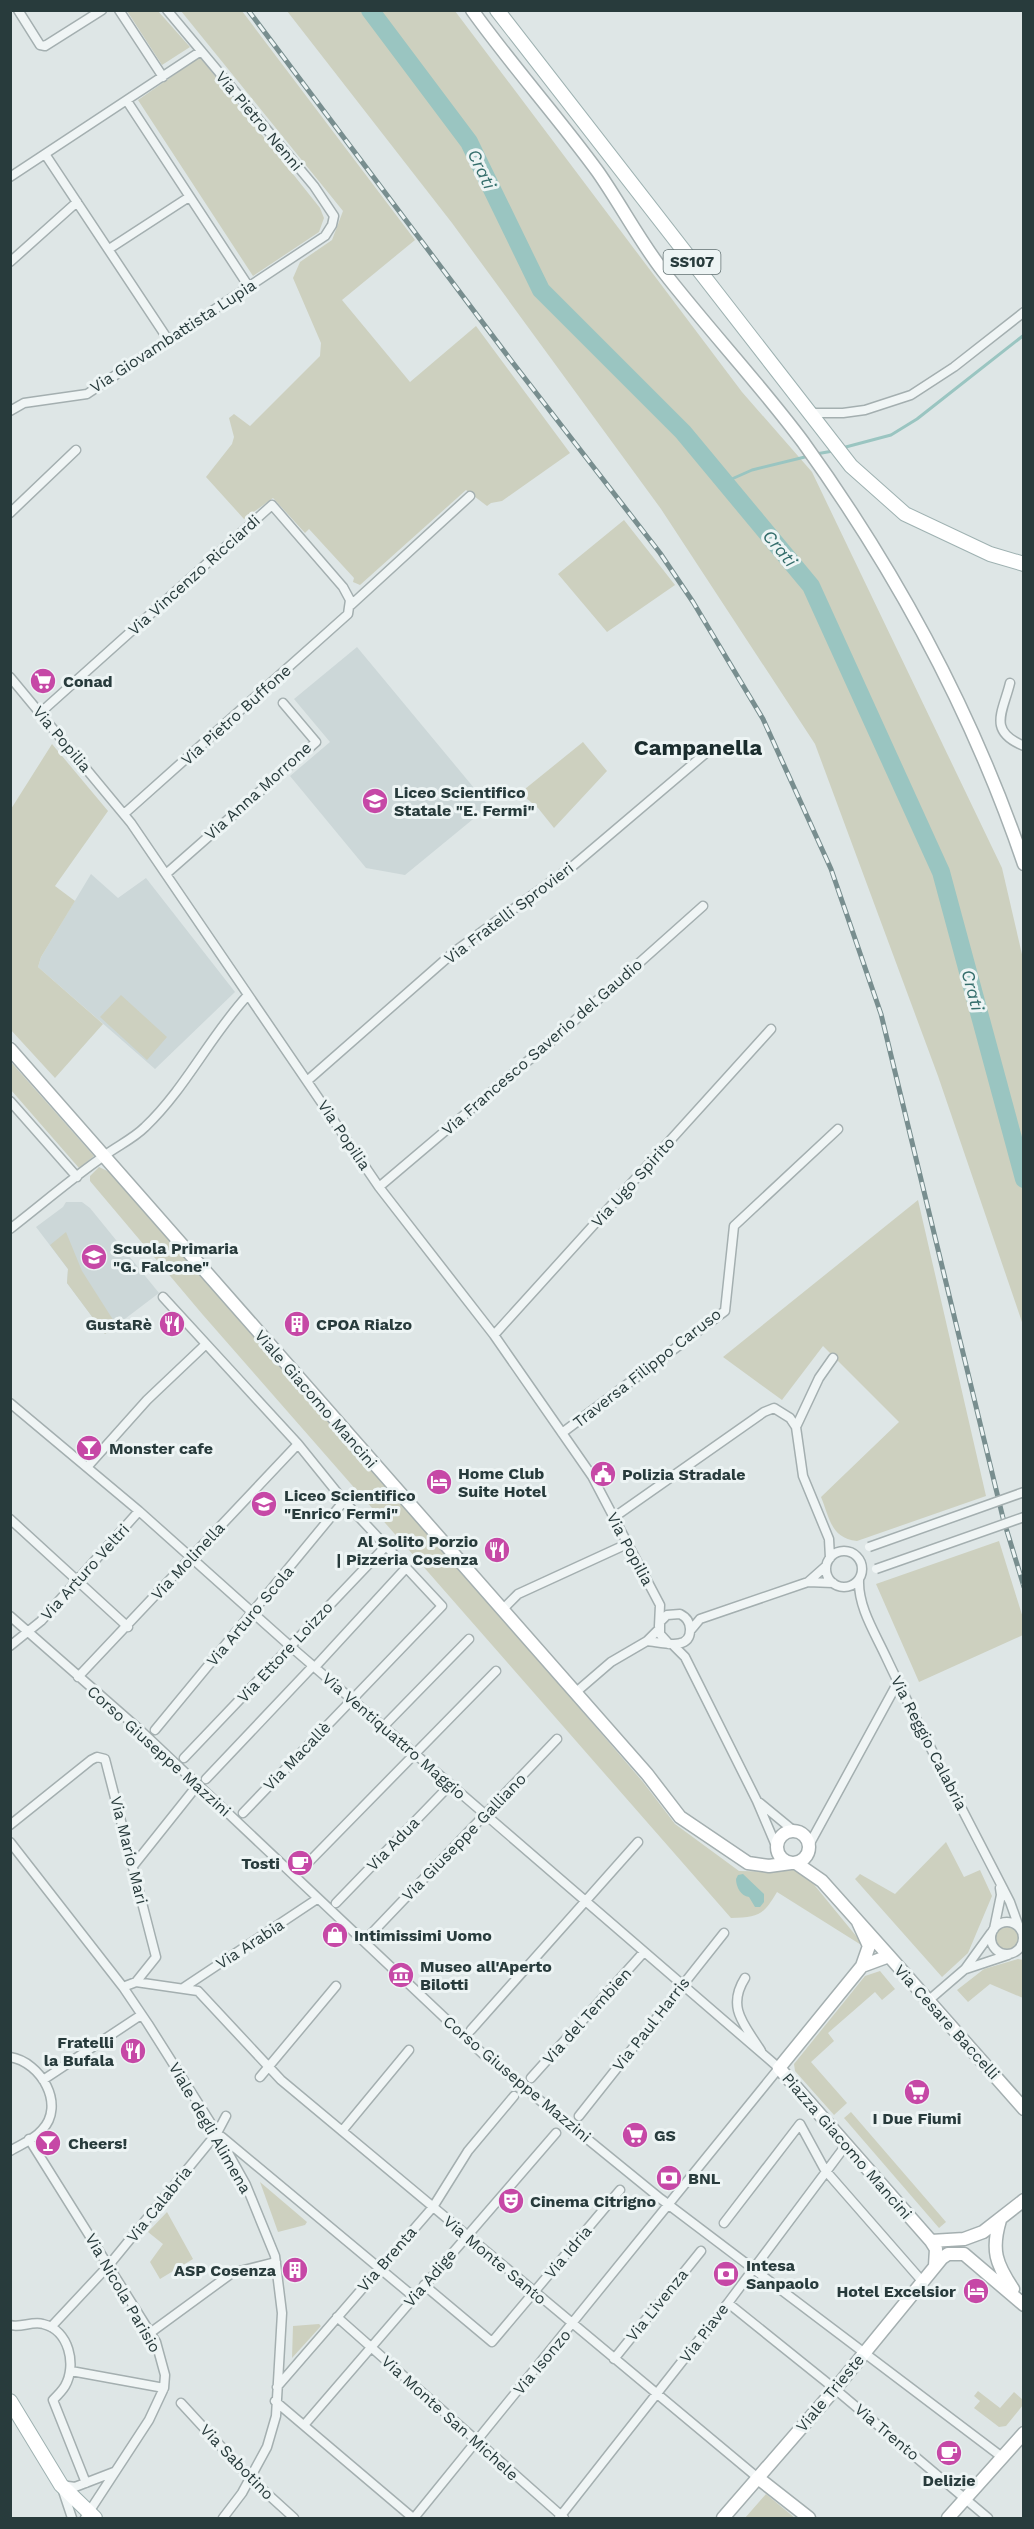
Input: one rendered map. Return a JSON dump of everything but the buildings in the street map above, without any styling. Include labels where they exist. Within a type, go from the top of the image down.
[{"type":"main road","name":"SS107","points":[[497,10],[851,466],[905,514],[990,554],[1023,564]]},
{"type":"main road","points":[[509,10],[566,98]]},
{"type":"main road","points":[[10,2401],[61,2485],[89,2517]]},
{"type":"street","points":[[18,10],[40,45],[45,46],[102,10]]},
{"type":"street","points":[[119,10],[163,77]]},
{"type":"street","name":"Via Pietro Nenni","points":[[167,10],[327,204],[334,216],[332,225],[325,236]]},
{"type":"street","points":[[472,10],[598,173],[648,251],[705,324],[772,402],[823,471],[886,570],[944,674],[988,768],[1023,864]]},
{"type":"street","points":[[10,177],[201,51]]},
{"type":"street","points":[[127,101],[249,287]]},
{"type":"street","points":[[45,154],[169,341]]},
{"type":"street","points":[[109,249],[189,197]]},
{"type":"street","points":[[10,262],[77,202]]},
{"type":"street","name":"Via Giovambattista Lupia","points":[[10,411],[24,403],[87,394],[325,236]]},
{"type":"street","points":[[810,413],[865,410],[911,395],[954,367],[1023,312]]},
{"type":"street","points":[[10,513],[76,450]]},
{"type":"street","name":"Via Pietro Buffone","points":[[124,814],[470,496]]},
{"type":"street","name":"Via Vincenzo Ricciardi","points":[[40,713],[272,506],[343,587],[349,609]]},
{"type":"street","name":"Via Popilia","points":[[10,677],[124,814],[379,1187],[494,1335],[592,1476],[660,1605],[659,1628]]},
{"type":"street","points":[[1010,683],[999,716],[1000,723],[1008,737],[1023,746]]},
{"type":"street","name":"Via Anna Morrone","points":[[166,874],[316,742],[283,703]]},
{"type":"street","name":"Via Fratelli Sprovieri","points":[[307,1081],[454,952],[574,865],[713,747]]},
{"type":"street","name":"Via Francesco Saverio del Gaudio","points":[[379,1187],[555,1038],[703,906]]},
{"type":"street","points":[[10,1229],[104,1156],[143,1129],[178,1092],[206,1046],[231,1012],[248,994]]},
{"type":"street","name":"Via Ugo Spirito","points":[[494,1335],[771,1029]]},
{"type":"street","name":"Viale Giacomo Mancini","points":[[10,1049],[647,1773],[680,1817],[748,1863],[769,1866],[793,1863]]},
{"type":"street","points":[[10,1101],[77,1177]]},
{"type":"street","name":"Traversa Filippo Caruso","points":[[562,1433],[725,1311],[734,1226],[838,1129]]},
{"type":"street","points":[[163,1298],[298,1444],[344,1501],[406,1568],[206,1779]]},
{"type":"street","points":[[88,1466],[147,1400],[205,1345]]},
{"type":"street","points":[[833,1358],[819,1378],[796,1428],[803,1476],[829,1539],[826,1572],[833,1583]]},
{"type":"street","name":"Via Ventiquattro Maggio","points":[[10,1402],[192,1556],[253,1614],[681,1986],[779,2068]]},
{"type":"street","points":[[613,1518],[770,1409],[779,1409],[796,1428]]},
{"type":"street","name":"Via Molinella","points":[[78,1677],[128,1627],[298,1444]]},
{"type":"street","points":[[829,1539],[843,1550],[854,1552],[1023,1492]]},
{"type":"street","name":"Via Arturo Scola","points":[[155,1730],[344,1501]]},
{"type":"street","name":"Via Arturo Veltri","points":[[10,1646],[29,1632],[79,1581],[139,1511]]},
{"type":"street","points":[[842,1587],[854,1584],[860,1577],[876,1569],[1023,1517]]},
{"type":"street","points":[[10,1519],[128,1627]]},
{"type":"street","points":[[502,1610],[518,1594],[627,1544]]},
{"type":"street","name":"Via Ettore Loizzo","points":[[184,1758],[386,1546]]},
{"type":"street","points":[[647,1641],[681,1644],[700,1619],[808,1581],[843,1550]]},
{"type":"street","name":"Via Reggio Calabria","points":[[854,1552],[861,1560],[858,1591],[863,1606],[898,1682],[998,1878],[1022,1933]]},
{"type":"street","name":"Via Macallè","points":[[243,1813],[442,1606],[406,1568]]},
{"type":"street","name":"Via Reggio Calabria","points":[[808,1581],[833,1583],[842,1587],[863,1606]]},
{"type":"street","name":"Via Popilia","points":[[660,1605],[682,1615],[700,1619]]},
{"type":"street","points":[[575,1693],[611,1662],[647,1641],[667,1615],[682,1615],[689,1622],[686,1657]]},
{"type":"street","name":"Corso Giuseppe Mazzini","points":[[10,1616],[148,1738],[483,2054],[668,2204],[1002,2457]]},
{"type":"street","points":[[659,1628],[662,1638],[686,1657],[757,1801],[781,1858],[822,1881],[889,1956]]},
{"type":"street","points":[[383,1727],[469,1639]]},
{"type":"street","points":[[302,1869],[496,1671]]},
{"type":"street","points":[[793,1863],[808,1849],[898,1682]]},
{"type":"street","name":"Via Giuseppe Galliano","points":[[370,1935],[557,1739]]},
{"type":"street","name":"Via Mario Mari","points":[[10,1825],[91,1760],[101,1756],[107,1762],[156,1957],[136,1982]]},
{"type":"street","name":"Via Adua","points":[[336,1903],[450,1785]]},
{"type":"street","points":[[133,1866],[192,1792]]},
{"type":"street","points":[[757,1801],[804,1836],[822,1881]]},
{"type":"street","points":[[777,1848],[782,1835],[795,1831]]},
{"type":"street","name":"Viale degli Alimena","points":[[10,1842],[123,1987],[217,2133],[246,2185],[276,2262],[282,2313],[275,2401],[276,2416],[267,2447],[250,2478],[223,2518]]},
{"type":"street","points":[[471,2030],[638,1842]]},
{"type":"street","name":"Via Reggio Calabria","points":[[993,1931],[1001,1895],[998,1878]]},
{"type":"street","name":"Via Arabia","points":[[183,1988],[317,1899]]},
{"type":"street","points":[[858,1922],[869,1946],[862,1966]]},
{"type":"street","points":[[929,2000],[965,1969],[993,1931],[1006,1922],[1022,1933],[1021,1947],[1011,1954],[965,1969]]},
{"type":"street","points":[[993,1931],[993,1946],[999,1953],[1023,1956]]},
{"type":"street","name":"Via Paul Harris","points":[[579,2116],[724,1933]]},
{"type":"street","name":"Via del Tembien","points":[[531,2078],[643,1953]]},
{"type":"street","name":"Via Cesare Baccelli","points":[[862,1966],[889,1956],[1023,2109]]},
{"type":"street","name":"Piazza Giacomo Mancini","points":[[862,1966],[779,2068],[931,2241]]},
{"type":"street","points":[[745,1978],[738,1989],[736,2006],[764,2057]]},
{"type":"street","points":[[123,1987],[136,1982],[183,1988]]},
{"type":"street","points":[[260,2077],[336,1986]]},
{"type":"street","name":"Via Monte Santo","points":[[183,1988],[193,1989],[204,1996],[280,2080],[657,2395],[809,2518]]},
{"type":"street","points":[[43,2080],[141,2015]]},
{"type":"street","points":[[342,2131],[409,2050]]},
{"type":"street","points":[[10,2057],[28,2063],[43,2080],[51,2095],[51,2109],[43,2130],[10,2151]]},
{"type":"street","name":"Via Isonzo","points":[[414,2518],[573,2325],[779,2068]]},
{"type":"street","name":"Via Brenta","points":[[276,2387],[433,2207],[468,2151],[514,2096]]},
{"type":"street","name":"Via Calabria","points":[[51,2327],[109,2265],[217,2133],[226,2116]]},
{"type":"street","points":[[724,2223],[799,2124],[825,2170],[922,2281]]},
{"type":"street","points":[[217,2133],[414,2297]]},
{"type":"street","name":"Via Adige","points":[[305,2424],[556,2133]]},
{"type":"street","name":"Via Nicola Parisio","points":[[29,2139],[150,2333],[163,2363],[164,2388]]},
{"type":"street","name":"Via Piave","points":[[561,2518],[728,2303],[825,2170],[846,2145]]},
{"type":"street","name":"Via Idria","points":[[424,2285],[492,2342],[620,2190]]},
{"type":"street","points":[[935,2266],[936,2249],[931,2241],[970,2238],[1000,2220],[1023,2200]]},
{"type":"street","points":[[1000,2220],[994,2246],[997,2260],[1023,2305]]},
{"type":"street","name":"Via Livenza","points":[[614,2359],[701,2251]]},
{"type":"street","points":[[935,2266],[948,2254],[964,2254],[1023,2305]]},
{"type":"street","points":[[150,2333],[232,2273],[276,2262]]},
{"type":"street","name":"Viale Trieste","points":[[723,2518],[835,2389],[935,2266]]},
{"type":"street","name":"Via Trento","points":[[728,2303],[835,2389],[988,2518]]},
{"type":"street","name":"Via Monte San Michele","points":[[337,2317],[561,2518]]},
{"type":"street","points":[[10,2325],[34,2323],[51,2327],[67,2346],[71,2357],[71,2371],[65,2386],[53,2400],[86,2483]]},
{"type":"street","points":[[71,2371],[164,2388],[148,2420],[89,2517]]},
{"type":"street","points":[[275,2401],[414,2518]]},
{"type":"street","name":"Via Sabotino","points":[[181,2403],[250,2478],[294,2518]]},
{"type":"street","points":[[948,2518],[1023,2433]]},
{"type":"street","points":[[72,2518],[61,2485],[75,2487],[115,2472]]},
{"type":"shaded area","points":[[357,647],[489,806],[405,875],[366,868],[290,776],[330,742],[294,699]]},
{"type":"shaded area","points":[[91,874],[118,898],[146,878],[235,992],[155,1069],[38,967],[41,957]]},
{"type":"shaded area","name":"Scuola Primaria \"G. Falcone\"","points":[[66,1202],[82,1202],[90,1208],[159,1293],[105,1334],[67,1283],[68,1269],[36,1227],[63,1207]]},
{"type":"green space","points":[[127,11],[158,11],[190,47],[162,65]]},
{"type":"green space","points":[[181,11],[242,11],[415,240],[342,300],[410,382],[476,326],[570,453],[502,501],[487,506],[466,490],[360,585],[353,582],[354,578],[309,529],[305,533],[273,498],[244,519],[206,477],[232,444],[234,437],[229,418],[234,414],[250,426],[320,356],[321,343],[293,278],[300,262],[332,240],[343,211]]},
{"type":"green space","points":[[287,11],[455,11],[742,392],[812,472],[1002,868],[1024,963],[1023,1325],[938,1076],[815,744],[661,509],[452,223]]},
{"type":"green space","points":[[200,57],[320,208],[324,218],[319,232],[253,276],[138,100]]},
{"type":"green space","points":[[624,520],[675,585],[607,632],[558,574]]},
{"type":"green space","points":[[583,742],[607,771],[554,828],[538,808],[520,793]]},
{"type":"green space","points":[[52,744],[108,811],[55,886],[75,901],[41,957],[38,967],[103,1024],[55,1078],[10,1029],[11,809]]},
{"type":"green space","points":[[121,995],[167,1037],[147,1060],[100,1017]]},
{"type":"green space","points":[[10,1061],[94,1156],[79,1168],[11,1090]]},
{"type":"green space","points":[[99,1167],[116,1175],[461,1570],[643,1782],[675,1824],[739,1871],[780,1872],[792,1868],[800,1871],[811,1881],[866,1948],[777,1892],[768,1906],[759,1914],[731,1918],[203,1315],[90,1181],[90,1176]]},
{"type":"green space","points":[[918,1200],[986,1496],[857,1541],[848,1539],[837,1532],[829,1520],[821,1497],[899,1422],[823,1346],[782,1400],[723,1357]]},
{"type":"green space","points":[[66,1232],[82,1271],[117,1326],[105,1334],[67,1283],[68,1269],[50,1245]]},
{"type":"green space","points":[[999,1541],[1023,1618],[1023,1635],[919,1682],[876,1584]]},
{"type":"green space","points":[[946,1842],[964,1877],[980,1870],[992,1896],[968,1953],[942,1977],[855,1879],[860,1874],[895,1894]]},
{"type":"green space","points":[[1007,1926],[1016,1930],[1020,1939],[1016,1948],[1007,1952],[998,1948],[994,1939],[998,1930]]},
{"type":"green space","points":[[1018,1959],[1023,1960],[1023,1998],[990,1984],[968,2002],[957,1990],[984,1969]]},
{"type":"green space","points":[[880,1971],[895,1989],[882,2000],[875,1992],[828,2033],[834,2041],[811,2062],[847,2103],[834,2115],[795,2071],[794,2064],[865,1976]]},
{"type":"green space","points":[[851,2112],[946,2222],[939,2228],[844,2118]]},
{"type":"green space","points":[[260,2182],[307,2222],[305,2225],[278,2232]]},
{"type":"green space","points":[[167,2212],[193,2259],[160,2279],[150,2262],[163,2244],[148,2232]]},
{"type":"green space","points":[[319,2324],[321,2326],[292,2358],[293,2326]]},
{"type":"green space","points":[[978,2391],[1000,2408],[1014,2392],[1023,2400],[1023,2405],[1006,2426],[999,2427],[974,2408],[980,2401],[974,2396]]},
{"type":"green space","points":[[766,2494],[795,2518],[745,2518]]},
{"type":"water","points":[[743,1874],[764,1894],[764,1902],[760,1907],[755,1907],[749,1897],[741,1893],[738,1888],[736,1879],[738,1875]]},
{"type":"waterway","name":"Crati","points":[[370,10],[469,142],[541,290],[683,432],[811,586],[941,872],[1024,1179]]},
{"type":"waterway","points":[[842,448],[891,435],[917,419],[1024,335]]},
{"type":"waterway","points":[[816,454],[833,451]]},
{"type":"waterway","points":[[725,482],[752,470],[809,456]]},
{"type":"railway","points":[[248,10],[513,363],[660,553],[693,602],[763,719],[831,869],[881,1014],[1003,1518],[1024,1587]]},
{"type":"place","name":"Conad","points":[[43,681]]},
{"type":"place","name":"Liceo Scientifico Statale \"E. Fermi\"","points":[[375,801]]},
{"type":"place","name":"Scuola Primaria \"G. Falcone\"","points":[[94,1257]]},
{"type":"place","name":"GustaRè","points":[[172,1324]]},
{"type":"place","name":"CPOA Rialzo","points":[[297,1324]]},
{"type":"place","name":"Monster cafe","points":[[89,1448]]},
{"type":"place","name":"Polizia Stradale","points":[[603,1474]]},
{"type":"place","name":"Home Club Suite Hotel","points":[[439,1482]]},
{"type":"place","name":"Liceo Scientifico \"Enrico Fermi\"","points":[[264,1504]]},
{"type":"place","name":"Al Solito Porzio | Pizzeria Cosenza","points":[[497,1550]]},
{"type":"place","name":"Tosti","points":[[300,1863]]},
{"type":"place","name":"Intimissimi Uomo","points":[[335,1935]]},
{"type":"place","name":"Museo all'Aperto Bilotti","points":[[401,1975]]},
{"type":"place","name":"Fratelli la Bufala","points":[[133,2051]]},
{"type":"place","name":"I Due Fiumi","points":[[917,2092]]},
{"type":"place","name":"GS","points":[[635,2135]]},
{"type":"place","name":"Cheers!","points":[[48,2143]]},
{"type":"place","name":"BNL","points":[[669,2178]]},
{"type":"place","name":"Cinema Citrigno","points":[[511,2201]]},
{"type":"place","name":"ASP Cosenza","points":[[295,2270]]},
{"type":"place","name":"Intesa Sanpaolo","points":[[726,2274]]},
{"type":"place","name":"Hotel Excelsior","points":[[976,2291]]},
{"type":"place","name":"Delizie","points":[[949,2453]]},
{"type":"district","name":"Campanella","points":[[698,747]]}]
